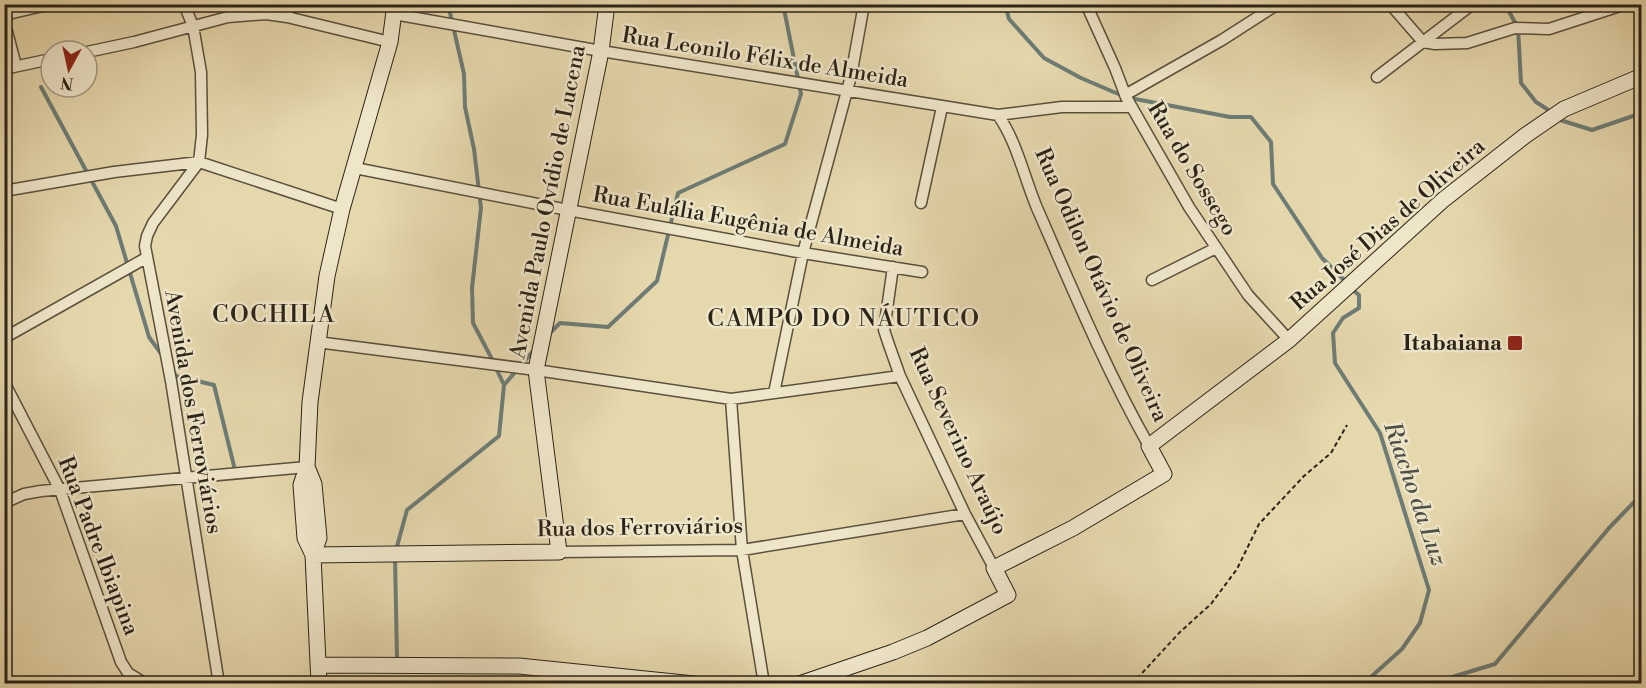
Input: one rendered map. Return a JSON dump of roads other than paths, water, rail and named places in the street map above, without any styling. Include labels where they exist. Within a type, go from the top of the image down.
[{"type":"street","points":[[4,15],[51,4]]},
{"type":"street","points":[[184,4],[193,26],[201,72],[202,135],[199,162]]},
{"type":"street","points":[[287,17],[289,4]]},
{"type":"street","name":"Avenida Paulo Ovídio de Lucena","points":[[560,552],[536,370],[601,51],[607,4]]},
{"type":"street","points":[[774,393],[802,253],[851,76],[864,4]]},
{"type":"street","points":[[1125,95],[1213,45],[1278,4]]},
{"type":"street","points":[[1390,4],[1423,42],[1434,44],[1467,43],[1515,28],[1549,29],[1626,4]]},
{"type":"street","name":"Rua do Sossego","points":[[1086,5],[1125,95],[1189,207],[1248,295],[1289,340]]},
{"type":"street","points":[[1377,77],[1470,6]]},
{"type":"street","points":[[319,684],[313,555],[305,538],[301,485],[307,468],[310,402],[327,276],[342,209],[390,42],[395,9]]},
{"type":"street","name":"Rua Leonilo Félix de Almeida","points":[[395,9],[601,51],[998,115],[1062,107],[1132,107]]},
{"type":"street","points":[[99,49],[228,17],[266,14],[390,42]]},
{"type":"street","points":[[4,20],[10,67],[39,61]]},
{"type":"street","name":"Rua José Dias de Oliveira","points":[[1149,446],[1289,340],[1443,200],[1526,135],[1564,109],[1641,76]]},
{"type":"street","points":[[921,203],[942,107]]},
{"type":"street","name":"Rua Odilon Otávio de Oliveira","points":[[994,568],[1073,528],[1164,474],[1132,416],[1092,332],[1030,192],[1009,131],[998,115]]},
{"type":"street","points":[[4,191],[114,172],[199,162],[342,209]]},
{"type":"street","name":"Avenida dos Ferroviários","points":[[199,162],[153,222],[147,236],[147,258],[171,381],[219,684]]},
{"type":"street","name":"Rua Eulália Eugênia de Almeida","points":[[355,168],[802,253],[922,272]]},
{"type":"street","points":[[1152,280],[1216,249]]},
{"type":"street","points":[[4,338],[147,258]]},
{"type":"street","name":"Rua Severino Araújo","points":[[799,684],[927,638],[1008,595],[965,514],[900,376],[884,330],[893,267]]},
{"type":"street","points":[[317,342],[536,370],[731,399],[900,376]]},
{"type":"street","name":"Rua Padre Ibiapina","points":[[4,382],[60,490],[121,662],[128,673],[146,684]]},
{"type":"street","points":[[731,399],[742,550],[764,684]]},
{"type":"street","points":[[4,503],[24,494],[307,468]]},
{"type":"street","name":"Rua dos Ferroviários","points":[[313,555],[742,550],[965,514]]},
{"type":"street","points":[[319,665],[519,666],[694,684]]},
{"type":"street","points":[[244,684],[283,684]]},
{"type":"street","points":[[1298,684],[1317,684]]},
{"type":"waterway","points":[[448,4],[464,74],[465,107],[474,149],[481,208],[472,288],[473,323],[493,361]]},
{"type":"waterway","points":[[550,333],[560,323],[608,327],[657,281],[678,193],[785,144],[801,94],[783,4]]},
{"type":"waterway","name":"Riacho da Luz","points":[[1005,4],[1009,19],[1044,58],[1081,78],[1123,96]]},
{"type":"waterway","points":[[1505,4],[1518,28],[1521,83],[1536,102],[1547,109]]},
{"type":"waterway","name":"Riacho da Luz","points":[[1130,98],[1230,117],[1251,117],[1271,142],[1273,184],[1322,258],[1346,282]]},
{"type":"waterway","points":[[47,99],[116,226],[149,337],[162,355]]},
{"type":"waterway","points":[[1560,120],[1592,130],[1642,113]]},
{"type":"waterway","name":"Riacho da Luz","points":[[1353,290],[1359,295],[1359,308],[1343,318],[1333,333],[1335,363],[1380,433],[1429,590],[1420,623],[1402,649],[1363,684]]},
{"type":"waterway","points":[[504,385],[534,350]]},
{"type":"waterway","points":[[396,550],[407,510],[499,436],[504,385],[496,368]]},
{"type":"waterway","points":[[173,371],[176,376],[214,385],[234,466]]},
{"type":"waterway","points":[[1429,684],[1495,664],[1609,528],[1640,496]]},
{"type":"waterway","points":[[395,558],[397,658]]},
{"type":"waterway","points":[[1371,678],[1421,684]]},
{"type":"place","name":"Itabaiana","points":[[1515,343]]},
{"type":"district","name":"COCHILA","points":[[274,315]]},
{"type":"district","name":"CAMPO DO NÁUTICO","points":[[844,319]]}]
